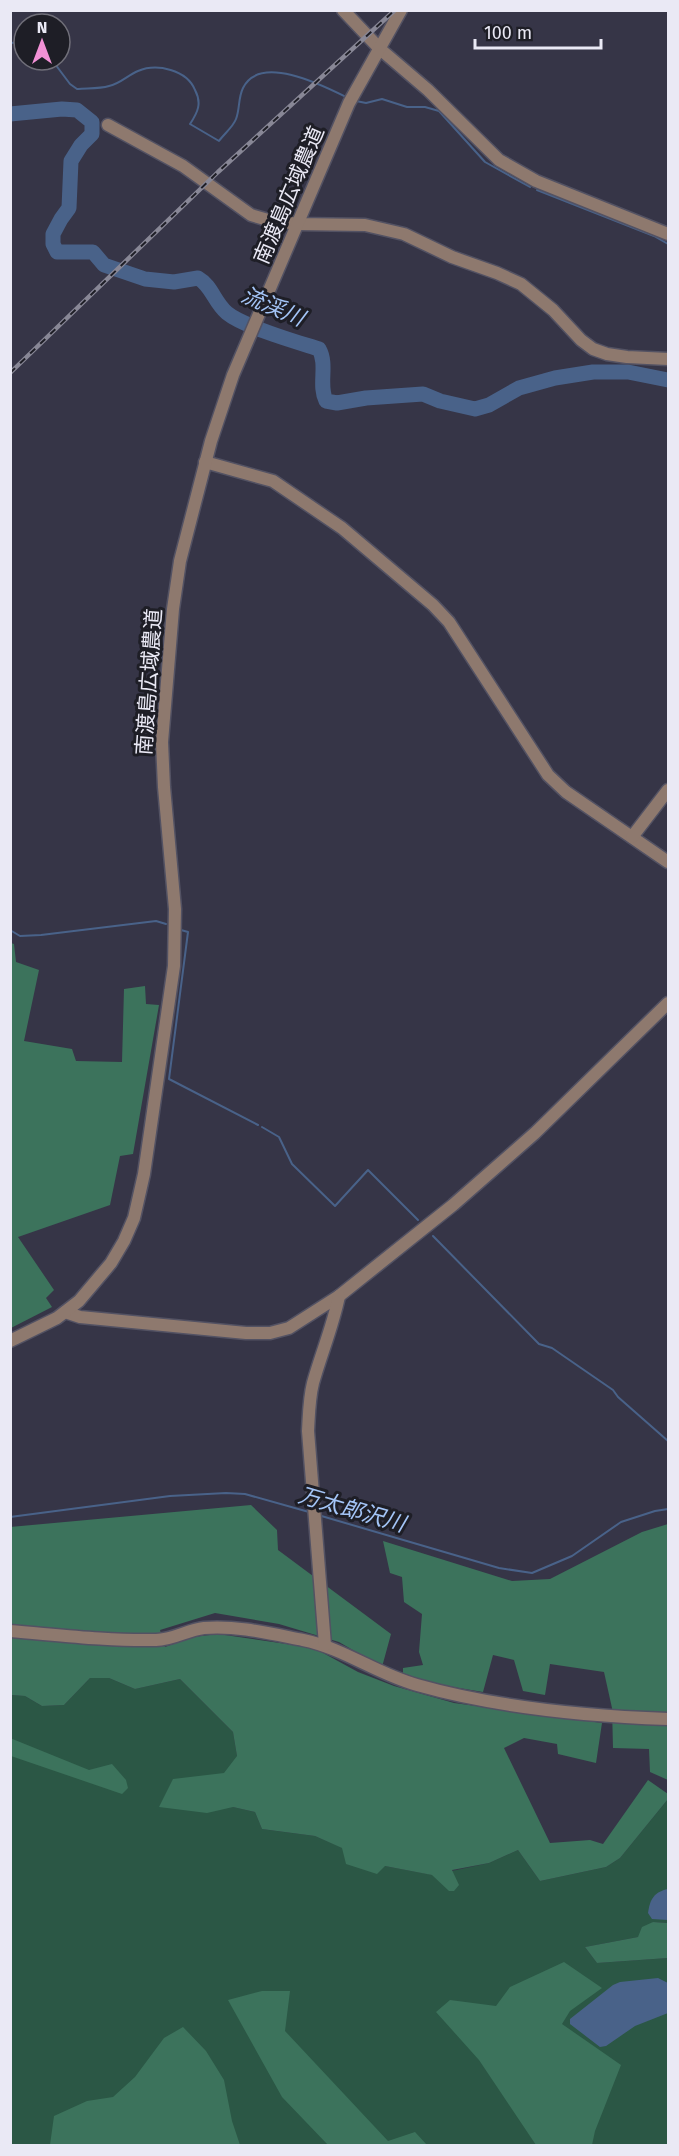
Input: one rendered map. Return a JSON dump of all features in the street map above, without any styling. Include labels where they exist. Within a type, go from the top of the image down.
[{"type":"street","points":[[343,10],[380,49],[428,90],[483,147],[504,164],[536,181],[669,234]]},
{"type":"street","name":"南渡島広域農道","points":[[10,1341],[65,1312],[97,1282],[124,1241],[134,1218],[144,1174],[168,1018],[176,936],[162,742],[163,708],[180,561],[205,462],[233,375],[351,98],[401,10]]},
{"type":"street","points":[[108,125],[183,166],[251,215],[298,224],[364,225],[404,234],[452,257],[521,284],[553,310],[581,340],[593,349],[627,357],[669,358]]},
{"type":"street","points":[[205,462],[273,481],[342,528],[433,605],[449,622],[548,775],[566,792],[669,862]]},
{"type":"street","points":[[632,837],[669,790]]},
{"type":"street","points":[[65,1312],[80,1317],[246,1333],[270,1333],[303,1321],[339,1296],[453,1205],[535,1133],[669,1003]]},
{"type":"street","points":[[326,1645],[308,1431],[309,1403],[339,1296]]},
{"type":"street","points":[[10,1631],[92,1638],[159,1640],[200,1629],[222,1628],[326,1645],[386,1675],[456,1695],[577,1713],[669,1719]]},
{"type":"green space","points":[[11,943],[14,944],[16,962],[39,970],[24,1041],[72,1049],[76,1061],[122,1062],[124,989],[145,986],[146,1004],[159,1005],[133,1154],[120,1156],[110,1205],[18,1237],[54,1290],[46,1298],[52,1307],[11,1328]]},
{"type":"green space","points":[[251,1505],[277,1530],[278,1550],[391,1634],[382,1667],[339,1642],[279,1624],[215,1613],[160,1630],[165,1647],[193,1637],[218,1634],[314,1648],[358,1672],[394,1686],[454,1703],[602,1723],[596,1763],[558,1754],[557,1744],[524,1738],[504,1748],[550,1843],[590,1840],[603,1844],[648,1780],[668,1794],[668,1799],[620,1858],[606,1867],[540,1881],[518,1850],[489,1863],[452,1870],[459,1885],[454,1891],[449,1891],[432,1875],[385,1866],[377,1874],[346,1864],[342,1848],[315,1836],[262,1829],[255,1812],[233,1807],[207,1813],[159,1807],[173,1779],[224,1773],[237,1756],[233,1732],[180,1679],[135,1689],[109,1678],[90,1678],[64,1705],[42,1706],[25,1696],[11,1695],[10,1527]]},
{"type":"green space","points":[[668,1524],[668,1780],[650,1772],[649,1749],[613,1748],[612,1708],[604,1672],[550,1664],[545,1695],[523,1691],[514,1660],[493,1655],[483,1692],[429,1683],[403,1673],[403,1668],[423,1665],[419,1652],[422,1614],[404,1602],[402,1577],[390,1573],[383,1541],[512,1581],[550,1579],[642,1532]]},
{"type":"green space","points":[[90,1678],[109,1678],[135,1689],[180,1679],[233,1732],[237,1756],[233,1807],[255,1812],[262,1829],[315,1836],[385,1866],[433,1875],[489,1863],[518,1850],[540,1881],[606,1867],[620,1858],[668,1799],[668,1923],[653,1922],[638,1937],[585,1947],[597,1963],[668,1958],[668,2145],[11,2145],[10,1695],[25,1696],[42,1706],[64,1705]]},
{"type":"green space","points":[[10,1738],[89,1770],[112,1764],[126,1780],[128,1788],[122,1794],[11,1756]]},
{"type":"green space","points":[[653,1922],[668,1923],[668,1958],[597,1963],[585,1947],[638,1937],[642,1927]]},
{"type":"green space","points":[[564,1962],[602,1988],[570,2011],[562,2024],[621,2065],[595,2131],[592,2145],[536,2145],[479,2060],[436,2012],[450,2000],[496,2006],[510,1987]]},
{"type":"green space","points":[[262,1991],[290,1991],[285,2031],[388,2141],[415,2132],[427,2145],[328,2145],[282,2097],[228,2000]]},
{"type":"green space","points":[[183,2027],[206,2051],[224,2080],[232,2121],[240,2145],[50,2145],[54,2116],[87,2101],[113,2097],[135,2077],[164,2038]]},
{"type":"water","points":[[668,1889],[668,1920],[652,1919],[648,1913],[652,1900],[656,1894]]},
{"type":"water","points":[[658,1978],[668,1983],[668,2013],[635,2026],[606,2046],[600,2047],[570,2024],[570,2019],[613,1985],[620,1982]]},
{"type":"waterway","points":[[61,72],[77,89],[113,85],[146,69],[162,68],[178,73],[191,83],[199,103],[190,124],[219,141],[236,119],[243,88],[251,78],[263,73],[293,75],[324,86],[348,98]]},
{"type":"waterway","points":[[356,101],[366,103],[382,99],[407,107],[425,107],[439,111],[485,162],[530,187]]},
{"type":"waterway","name":"流渓川","points":[[10,114],[62,109],[77,110],[92,122],[92,134],[81,145],[71,161],[69,208],[53,234],[53,244],[57,252],[93,252],[104,265],[145,279],[174,282],[198,278],[207,285],[227,313],[245,324],[319,349],[323,362],[323,388],[326,401],[337,403],[366,398],[423,394],[440,401],[475,409],[489,405],[519,388],[555,378],[593,372],[628,372],[668,380]]},
{"type":"waterway","points":[[537,190],[654,236],[668,244]]},
{"type":"waterway","points":[[10,930],[20,936],[156,921],[166,924]]},
{"type":"waterway","points":[[181,930],[188,932],[169,1079],[258,1125]]},
{"type":"waterway","points":[[262,1127],[279,1137],[292,1164],[335,1206],[368,1170],[418,1220]]},
{"type":"waterway","points":[[433,1236],[539,1344],[552,1348],[613,1390],[668,1441]]},
{"type":"waterway","name":"万太郎沢川","points":[[10,1517],[170,1496],[226,1493],[245,1494],[309,1512]]},
{"type":"waterway","name":"万太郎沢川","points":[[318,1515],[499,1568],[532,1573],[572,1556],[621,1522],[668,1509]]},
{"type":"railway","points":[[10,373],[218,172],[395,10]]}]
